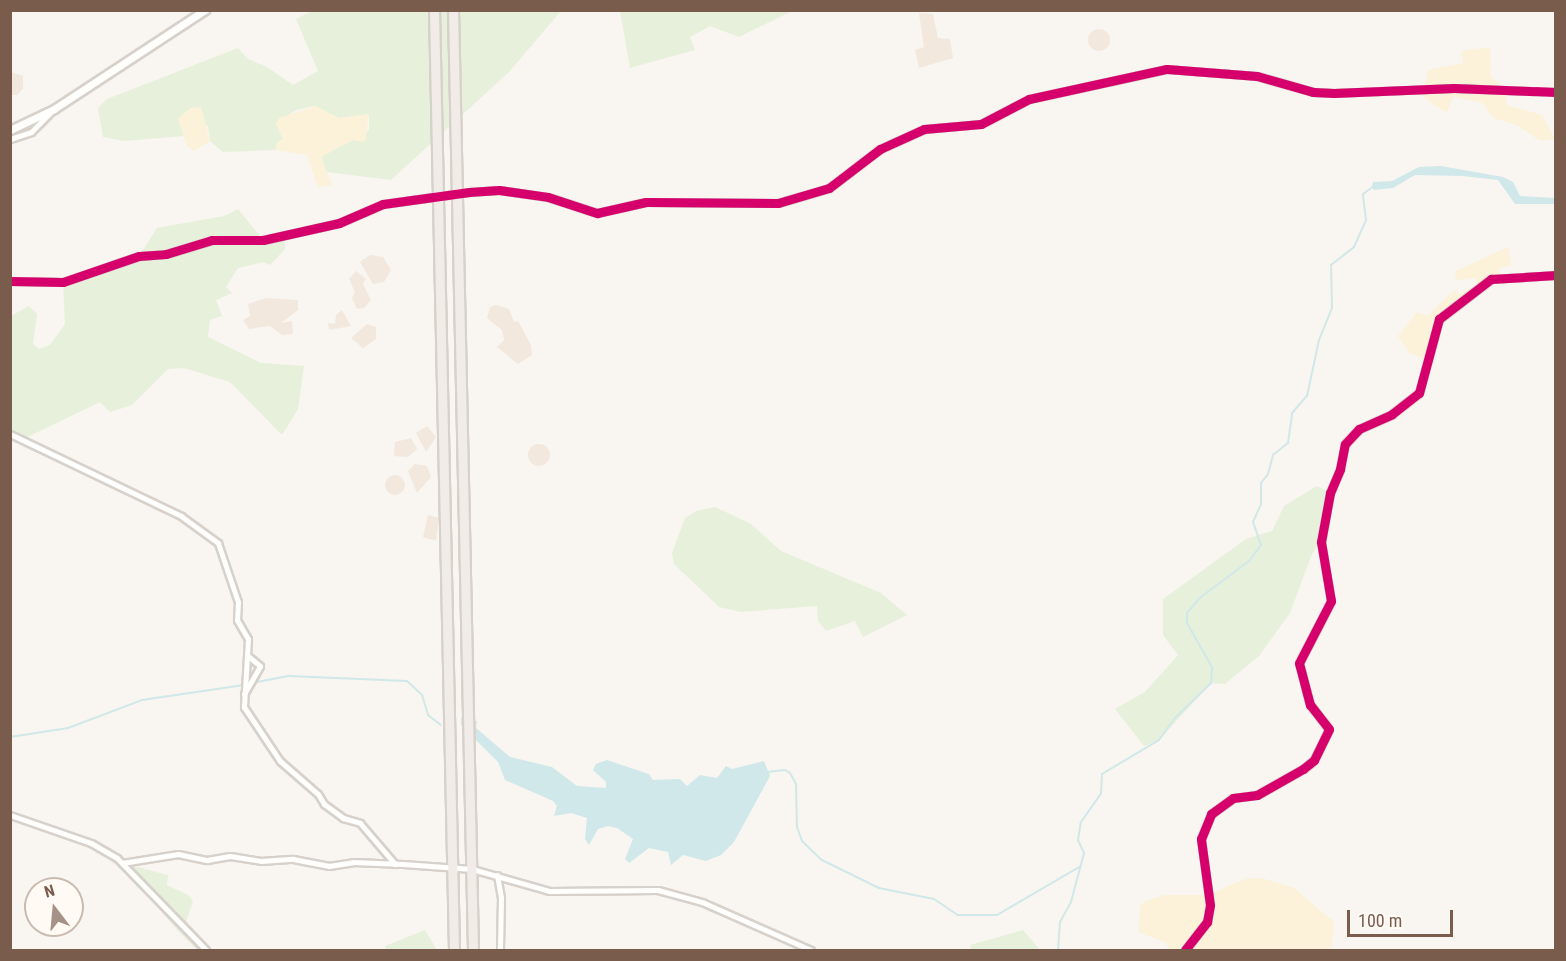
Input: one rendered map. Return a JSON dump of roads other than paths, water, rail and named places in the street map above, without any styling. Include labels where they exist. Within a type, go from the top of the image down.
[{"type":"highway","points":[[434,10],[454,951]]},
{"type":"highway","points":[[453,10],[473,951]]},
{"type":"street","points":[[10,130],[54,109],[205,10]]},
{"type":"street","points":[[10,281],[63,282],[140,256],[166,254],[212,240],[263,240],[339,223],[383,204],[456,194],[499,190],[548,197],[597,213],[646,202],[778,203],[816,194],[880,149],[924,129],[981,124],[1029,99],[1167,69],[1257,76],[1323,92],[1454,88],[1556,92]]},
{"type":"street","points":[[10,139],[31,132],[54,109]]},
{"type":"street","points":[[1185,951],[1207,922],[1210,905],[1202,839],[1211,814],[1233,798],[1257,795],[1303,769],[1314,760],[1329,729],[1310,705],[1299,663],[1331,601],[1321,542],[1330,493],[1340,469],[1345,444],[1359,429],[1392,414],[1419,393],[1439,319],[1491,279],[1556,275]]},
{"type":"street","points":[[10,434],[181,516],[218,543],[238,602],[237,620],[248,639],[244,707],[280,761],[318,794],[324,804],[343,818],[360,823],[395,864]]},
{"type":"street","points":[[243,695],[260,666],[247,655]]},
{"type":"street","points":[[10,815],[91,843],[123,863],[206,951]]},
{"type":"street","points":[[123,863],[178,854],[207,860],[230,856],[261,861],[293,859],[329,866],[353,862],[395,864],[472,869],[549,891],[673,892],[811,951]]},
{"type":"street","points":[[497,875],[500,951]]},
{"type":"water","points":[[1441,166],[1503,177],[1513,182],[1520,196],[1555,198],[1555,204],[1515,204],[1498,180],[1463,176],[1415,175],[1393,188],[1374,190],[1372,187],[1373,182],[1392,181],[1419,167]]},
{"type":"water","points":[[461,717],[477,721],[476,728],[510,757],[552,767],[577,786],[606,788],[606,782],[593,770],[596,764],[607,760],[649,774],[653,780],[680,779],[687,786],[700,775],[717,778],[726,766],[732,769],[764,761],[770,776],[734,842],[721,855],[706,861],[683,855],[671,865],[668,852],[649,848],[629,863],[625,859],[633,839],[617,828],[608,826],[598,829],[589,845],[585,839],[587,818],[571,813],[554,816],[557,806],[553,801],[505,780],[498,762],[461,725]]},
{"type":"waterway","points":[[1058,950],[1060,922],[1071,902],[1084,853],[1078,840],[1081,822],[1101,793],[1102,774],[1159,740],[1174,719],[1211,683],[1212,667],[1187,623],[1187,613],[1201,597],[1249,561],[1261,545],[1253,522],[1261,504],[1261,483],[1268,474],[1273,455],[1288,443],[1292,413],[1307,396],[1319,340],[1332,308],[1331,265],[1354,247],[1366,220],[1363,194],[1374,186]]},
{"type":"waterway","points":[[252,683],[289,676],[407,681],[422,695],[428,715],[441,725]]},
{"type":"waterway","points":[[10,737],[68,728],[142,700],[244,685]]},
{"type":"waterway","points":[[767,772],[785,770],[790,773],[796,784],[797,827],[802,841],[822,860],[879,888],[934,899],[958,915],[997,915],[1081,866]]}]
